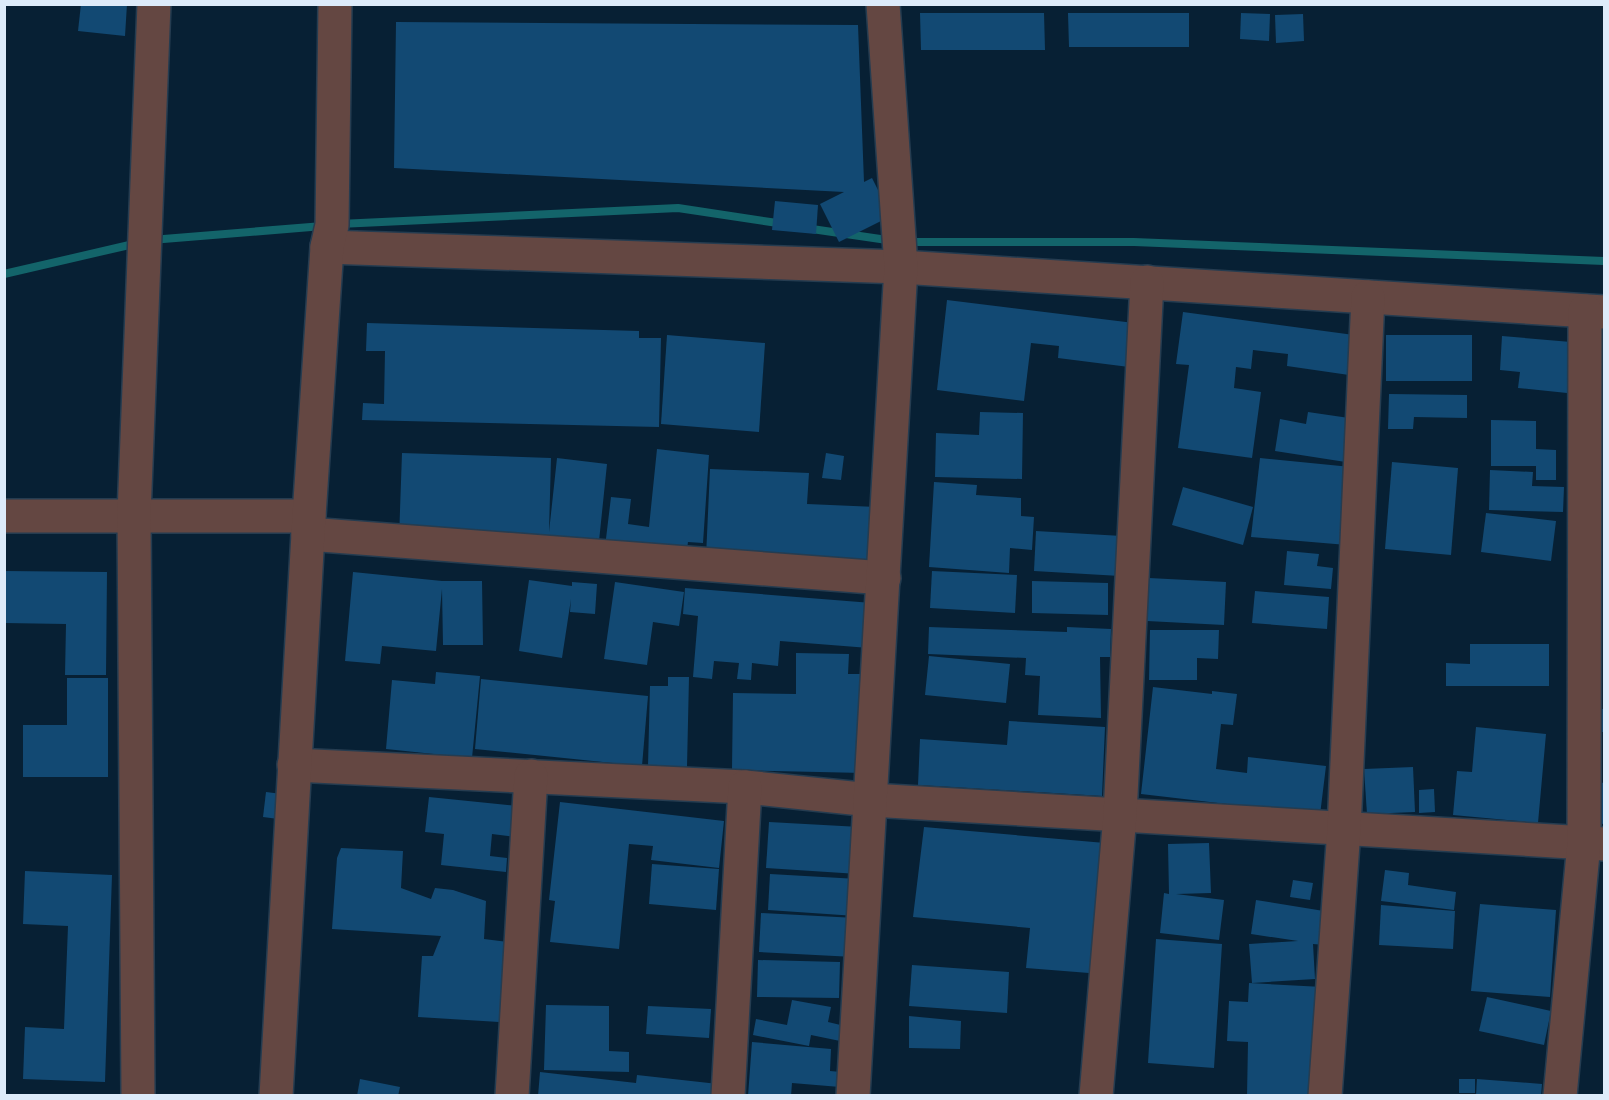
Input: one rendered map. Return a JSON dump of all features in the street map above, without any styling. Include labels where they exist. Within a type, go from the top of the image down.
[{"type":"street","points":[[138,1095],[134,515],[154,4]]},
{"type":"street","points":[[276,1095],[308,525],[327,247],[332,225],[335,4]]},
{"type":"street","points":[[854,1095],[902,267],[883,4]]},
{"type":"street","points":[[327,247],[902,267],[1595,312],[1594,844],[1560,1095]]},
{"type":"street","points":[[1096,1095],[1120,815],[1147,282]]},
{"type":"street","points":[[1325,1095],[1344,829],[1368,297]]},
{"type":"street","points":[[4,516],[134,515],[308,525],[884,578]]},
{"type":"street","points":[[294,765],[745,787],[871,800],[1594,844]]},
{"type":"street","points":[[512,1095],[531,776]]},
{"type":"street","points":[[728,1095],[745,787]]},
{"type":"building","points":[[81,4],[127,4],[125,36],[78,31]]},
{"type":"building","points":[[920,13],[1044,13],[1045,50],[921,50]]},
{"type":"building","points":[[1068,13],[1189,13],[1189,47],[1069,47]]},
{"type":"building","points":[[1241,13],[1270,14],[1269,41],[1240,39]]},
{"type":"building","points":[[1303,14],[1304,41],[1276,43],[1275,15]]},
{"type":"building","points":[[396,22],[858,25],[864,182],[872,178],[891,216],[839,242],[820,204],[844,192],[394,168]]},
{"type":"building","points":[[775,201],[818,205],[816,234],[772,230]]},
{"type":"building","points":[[947,300],[1134,323],[1129,367],[1058,358],[1059,346],[1031,343],[1024,401],[937,390]]},
{"type":"building","points":[[1183,312],[1354,335],[1349,375],[1287,366],[1288,354],[1253,350],[1251,369],[1236,367],[1234,388],[1261,392],[1252,458],[1178,448],[1189,365],[1176,364]]},
{"type":"building","points":[[367,323],[639,331],[639,338],[661,338],[659,427],[362,420],[363,403],[384,404],[385,351],[366,351]]},
{"type":"building","points":[[667,335],[765,343],[759,432],[661,424]]},
{"type":"building","points":[[1386,335],[1472,335],[1472,381],[1386,381]]},
{"type":"building","points":[[1502,336],[1571,342],[1567,393],[1518,388],[1520,372],[1500,370]]},
{"type":"building","points":[[1389,394],[1467,395],[1467,418],[1414,417],[1413,429],[1388,429]]},
{"type":"building","points":[[980,412],[1023,413],[1022,479],[935,477],[936,433],[979,435]]},
{"type":"building","points":[[1308,412],[1349,418],[1352,463],[1275,451],[1280,419],[1306,424]]},
{"type":"building","points":[[1491,420],[1536,421],[1536,449],[1556,450],[1556,480],[1536,480],[1536,466],[1491,466]]},
{"type":"building","points":[[657,449],[709,455],[703,543],[688,542],[686,556],[605,547],[611,497],[631,499],[628,524],[649,527]]},
{"type":"building","points":[[402,453],[551,458],[549,532],[557,458],[607,464],[598,551],[399,539]]},
{"type":"building","points":[[826,453],[844,456],[841,480],[822,478]]},
{"type":"building","points":[[1260,458],[1351,467],[1347,545],[1251,537]]},
{"type":"building","points":[[1392,462],[1458,468],[1451,555],[1385,549]]},
{"type":"building","points":[[710,469],[809,473],[807,504],[877,507],[875,565],[706,557]]},
{"type":"building","points":[[1490,470],[1533,472],[1532,486],[1564,487],[1563,512],[1489,510]]},
{"type":"building","points":[[934,482],[977,485],[976,495],[1021,498],[1021,516],[1034,517],[1032,550],[1010,548],[1009,573],[929,567]]},
{"type":"building","points":[[1183,487],[1253,507],[1243,545],[1172,525]]},
{"type":"building","points":[[1486,513],[1556,521],[1551,561],[1481,552]]},
{"type":"building","points":[[1036,531],[1122,536],[1120,576],[1034,571]]},
{"type":"building","points":[[1287,551],[1319,554],[1317,566],[1333,568],[1331,589],[1284,585]]},
{"type":"building","points":[[4,571],[107,572],[106,675],[65,675],[66,624],[4,623]]},
{"type":"building","points":[[932,571],[1017,575],[1015,613],[930,608]]},
{"type":"building","points":[[353,572],[442,581],[482,581],[483,645],[443,645],[442,589],[436,651],[382,646],[380,664],[345,661]]},
{"type":"building","points":[[1149,578],[1226,582],[1224,625],[1147,621]]},
{"type":"building","points":[[529,580],[572,586],[572,582],[597,584],[595,614],[570,612],[571,599],[562,658],[519,651]]},
{"type":"building","points":[[1032,581],[1108,583],[1108,615],[1032,613]]},
{"type":"building","points":[[615,582],[684,592],[679,626],[653,622],[647,665],[604,659]]},
{"type":"building","points":[[685,588],[872,603],[869,648],[780,641],[778,666],[752,663],[751,680],[737,679],[739,663],[714,661],[712,679],[693,677],[698,616],[683,614]]},
{"type":"building","points":[[1255,591],[1329,597],[1327,629],[1252,623]]},
{"type":"building","points":[[929,627],[1067,632],[1067,627],[1111,629],[1110,657],[1100,657],[1101,718],[1038,715],[1040,676],[1025,675],[1026,658],[928,654]]},
{"type":"building","points":[[1150,630],[1219,630],[1218,659],[1197,658],[1197,680],[1149,680]]},
{"type":"building","points":[[1470,644],[1549,644],[1549,686],[1446,686],[1446,663],[1470,664]]},
{"type":"building","points":[[796,653],[849,654],[848,674],[866,674],[864,773],[732,770],[733,693],[796,694]]},
{"type":"building","points":[[929,656],[1010,664],[1006,703],[925,695]]},
{"type":"building","points":[[436,672],[480,676],[472,758],[386,749],[392,680],[435,684]]},
{"type":"building","points":[[668,677],[689,677],[687,767],[648,766],[650,686],[668,686]]},
{"type":"building","points":[[67,678],[108,678],[108,777],[23,777],[23,725],[67,725]]},
{"type":"building","points":[[481,679],[648,696],[642,766],[475,749]]},
{"type":"building","points":[[1153,687],[1212,694],[1212,691],[1237,694],[1233,725],[1221,724],[1216,769],[1247,773],[1248,757],[1326,766],[1320,815],[1141,794]]},
{"type":"building","points":[[1600,709],[1604,709],[1604,732],[1600,732]]},
{"type":"building","points":[[1009,721],[1105,727],[1102,796],[918,785],[920,739],[1007,745]]},
{"type":"building","points":[[1476,727],[1546,734],[1538,823],[1453,815],[1457,771],[1472,772]]},
{"type":"building","points":[[1413,767],[1415,812],[1367,814],[1364,769]]},
{"type":"building","points":[[1598,782],[1604,783],[1604,824],[1594,823]]},
{"type":"building","points":[[1434,789],[1435,812],[1419,813],[1419,790]]},
{"type":"building","points":[[266,792],[290,795],[286,820],[263,817]]},
{"type":"building","points":[[429,797],[518,806],[515,837],[492,834],[490,856],[507,858],[506,872],[441,865],[444,834],[425,832]]},
{"type":"building","points":[[560,802],[724,821],[719,868],[651,860],[653,846],[629,844],[619,949],[550,942],[555,901],[549,900]]},
{"type":"building","points":[[769,822],[860,827],[858,874],[766,868]]},
{"type":"building","points":[[924,827],[1105,843],[1096,934],[1093,933],[1089,973],[1026,968],[1030,928],[913,917]]},
{"type":"building","points":[[1209,843],[1211,893],[1176,894],[1224,900],[1219,940],[1160,933],[1164,893],[1169,894],[1168,844]]},
{"type":"building","points":[[341,848],[403,851],[401,888],[431,899],[435,888],[453,890],[486,901],[484,939],[508,942],[499,1022],[418,1017],[422,956],[433,956],[441,936],[332,929],[337,858]]},
{"type":"building","points":[[652,864],[719,869],[716,910],[649,904]]},
{"type":"building","points":[[1385,870],[1409,873],[1408,885],[1456,892],[1454,910],[1381,901]]},
{"type":"building","points":[[25,871],[112,875],[105,1082],[23,1079],[25,1027],[64,1029],[68,926],[23,924]]},
{"type":"building","points":[[770,874],[858,879],[856,916],[768,910]]},
{"type":"building","points":[[1293,880],[1313,883],[1310,900],[1290,897]]},
{"type":"building","points":[[1256,900],[1330,912],[1325,945],[1313,944],[1315,979],[1252,983],[1249,944],[1298,941],[1251,934]]},
{"type":"building","points":[[1480,904],[1556,910],[1550,997],[1471,991]]},
{"type":"building","points":[[1381,905],[1455,911],[1453,949],[1379,945]]},
{"type":"building","points":[[761,913],[856,918],[854,957],[759,952]]},
{"type":"building","points":[[1156,939],[1222,944],[1214,1068],[1148,1063]]},
{"type":"building","points":[[758,960],[840,962],[839,998],[757,997]]},
{"type":"building","points":[[912,965],[1009,972],[1007,1013],[909,1006]]},
{"type":"building","points":[[1249,983],[1323,987],[1310,1096],[1247,1096],[1248,1042],[1227,1041],[1229,1001],[1248,1002]]},
{"type":"building","points":[[1487,997],[1551,1011],[1544,1045],[1479,1031]]},
{"type":"building","points":[[792,1000],[831,1007],[828,1022],[849,1027],[845,1042],[811,1035],[809,1046],[753,1035],[756,1019],[787,1025]]},
{"type":"building","points":[[546,1005],[609,1006],[609,1051],[629,1052],[629,1072],[544,1070]]},
{"type":"building","points":[[648,1006],[711,1009],[709,1038],[646,1034]]},
{"type":"building","points":[[909,1016],[961,1021],[960,1049],[909,1048]]},
{"type":"building","points":[[752,1042],[831,1049],[830,1071],[841,1072],[840,1087],[792,1083],[791,1096],[748,1096]]},
{"type":"building","points":[[540,1072],[636,1083],[637,1075],[718,1084],[717,1096],[538,1096]]},
{"type":"building","points":[[360,1079],[400,1087],[398,1096],[357,1096]]},
{"type":"building","points":[[1459,1079],[1475,1079],[1475,1093],[1459,1093]]},
{"type":"building","points":[[1477,1079],[1542,1084],[1541,1096],[1476,1096]]},
{"type":"waterway","points":[[339,224],[678,208],[784,224]]},
{"type":"waterway","points":[[151,240],[323,226]]},
{"type":"waterway","points":[[805,228],[894,241]]},
{"type":"waterway","points":[[906,242],[1134,242],[1604,261]]},
{"type":"waterway","points":[[4,274],[138,243]]}]
